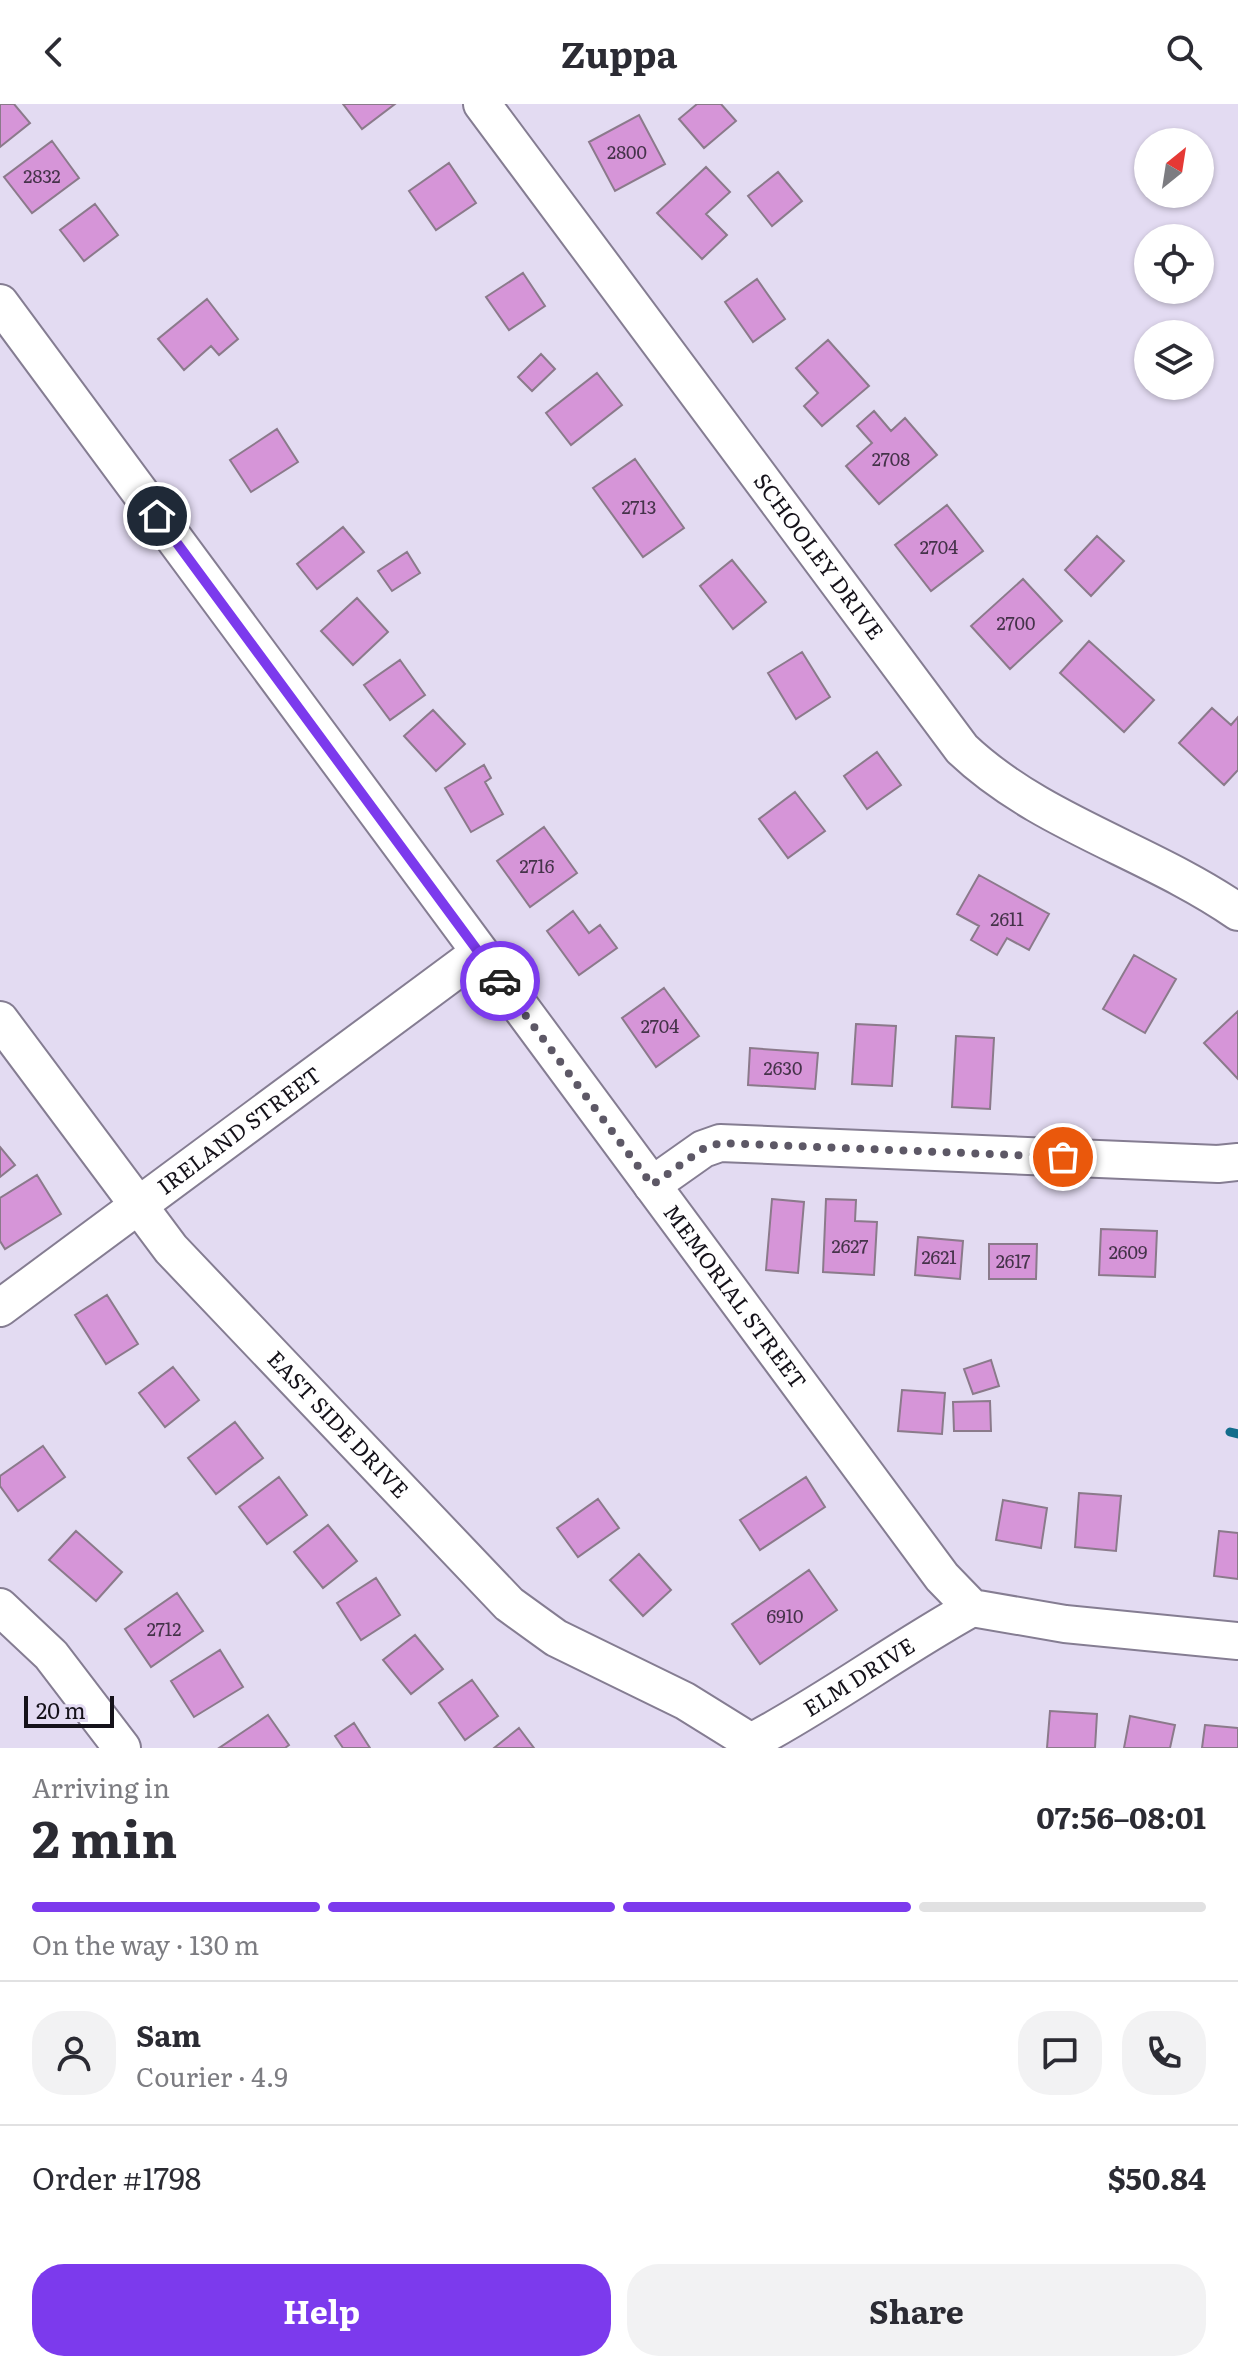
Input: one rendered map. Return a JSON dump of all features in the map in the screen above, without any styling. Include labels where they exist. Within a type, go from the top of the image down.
[{"type":"street","name":"SCHOOLEY DRIVE","points":[[482,104],[962,749],[1018,794],[1183,877],[1238,912]]},
{"type":"street","name":"MEMORIAL STREET","points":[[0,303],[942,1577],[972,1608]]},
{"type":"street","name":"IRELAND STREET","points":[[0,1308],[479,953]]},
{"type":"street","name":"EAST SIDE DRIVE","points":[[0,1020],[171,1249],[509,1604],[556,1638],[685,1701],[751,1745]]},
{"type":"street","points":[[652,1185],[703,1149],[720,1143],[1238,1162]]},
{"type":"street","points":[[0,1607],[51,1655],[122,1748]]},
{"type":"street","points":[[972,1608],[1065,1624],[1238,1641]]},
{"type":"street","name":"ELM DRIVE","points":[[751,1745],[803,1715],[916,1639],[972,1608]]},
{"type":"building","points":[[0,104],[14,104],[30,123],[0,147]]},
{"type":"building","points":[[343,104],[395,104],[362,129]]},
{"type":"building","points":[[697,104],[721,104],[736,121],[704,148],[679,119]]},
{"type":"building","points":[[639,115],[665,164],[615,191],[589,142]]},
{"type":"building","points":[[52,141],[79,178],[32,213],[4,177]]},
{"type":"building","points":[[449,163],[476,203],[436,230],[409,191]]},
{"type":"building","points":[[706,167],[730,192],[706,214],[727,235],[702,259],[657,213]]},
{"type":"building","points":[[778,172],[802,201],[772,226],[748,196]]},
{"type":"building","points":[[95,204],[118,235],[84,261],[60,230]]},
{"type":"building","points":[[523,273],[545,306],[509,330],[486,297]]},
{"type":"building","points":[[757,279],[785,319],[753,342],[725,302]]},
{"type":"building","points":[[207,299],[238,339],[219,355],[211,346],[184,370],[158,339]]},
{"type":"building","points":[[828,340],[869,386],[822,426],[804,406],[818,393],[796,368]]},
{"type":"building","points":[[541,354],[555,369],[532,391],[518,377]]},
{"type":"building","points":[[597,373],[622,405],[571,445],[546,413]]},
{"type":"building","points":[[874,411],[891,431],[905,418],[937,455],[879,504],[846,466],[872,443],[857,426]]},
{"type":"building","points":[[277,429],[298,462],[251,492],[230,460]]},
{"type":"building","points":[[635,459],[684,528],[643,557],[593,488]]},
{"type":"building","points":[[947,505],[983,551],[931,591],[895,545]]},
{"type":"building","points":[[343,527],[364,552],[317,589],[297,564]]},
{"type":"building","points":[[1097,536],[1124,561],[1091,596],[1065,570]]},
{"type":"building","points":[[407,552],[420,573],[392,591],[378,571]]},
{"type":"building","points":[[732,560],[766,602],[733,629],[700,586]]},
{"type":"building","points":[[1023,579],[1062,621],[1010,669],[971,626]]},
{"type":"building","points":[[357,598],[388,632],[353,665],[321,631]]},
{"type":"building","points":[[1089,641],[1154,700],[1124,732],[1060,673]]},
{"type":"building","points":[[802,652],[830,697],[796,719],[768,673]]},
{"type":"building","points":[[400,660],[425,695],[390,720],[364,685]]},
{"type":"building","points":[[1212,708],[1231,725],[1238,717],[1238,770],[1224,785],[1179,743]]},
{"type":"building","points":[[433,710],[465,744],[436,771],[404,736]]},
{"type":"building","points":[[877,752],[901,785],[867,809],[844,776]]},
{"type":"building","points":[[484,765],[491,778],[485,782],[503,814],[471,832],[445,788]]},
{"type":"building","points":[[795,792],[825,831],[788,858],[759,819]]},
{"type":"building","points":[[544,827],[577,873],[530,907],[497,861]]},
{"type":"building","points":[[979,875],[1049,914],[1029,950],[1007,938],[997,955],[971,940],[979,926],[957,914]]},
{"type":"building","points":[[573,911],[589,933],[600,925],[617,948],[579,975],[547,931]]},
{"type":"building","points":[[1134,955],[1176,979],[1145,1033],[1103,1009]]},
{"type":"building","points":[[664,988],[699,1036],[656,1067],[622,1018]]},
{"type":"building","points":[[1238,1011],[1238,1079],[1204,1043]]},
{"type":"building","points":[[856,1024],[896,1026],[892,1086],[852,1084]]},
{"type":"building","points":[[956,1036],[994,1038],[990,1109],[952,1107]]},
{"type":"building","points":[[750,1048],[818,1053],[815,1089],[748,1085]]},
{"type":"building","points":[[0,1147],[15,1165],[0,1177]]},
{"type":"building","points":[[37,1175],[61,1214],[5,1249],[0,1241],[0,1198]]},
{"type":"building","points":[[772,1199],[804,1202],[798,1273],[766,1270]]},
{"type":"building","points":[[826,1199],[856,1200],[855,1221],[877,1222],[874,1275],[823,1272]]},
{"type":"building","points":[[1101,1229],[1157,1231],[1155,1277],[1099,1275]]},
{"type":"building","points":[[918,1237],[963,1241],[960,1279],[915,1275]]},
{"type":"building","points":[[989,1244],[1037,1244],[1036,1279],[989,1279]]},
{"type":"building","points":[[107,1295],[138,1344],[106,1364],[75,1315]]},
{"type":"building","points":[[991,1360],[999,1386],[973,1394],[964,1369]]},
{"type":"building","points":[[173,1367],[199,1400],[165,1427],[139,1393]]},
{"type":"building","points":[[902,1390],[945,1393],[942,1434],[898,1431]]},
{"type":"building","points":[[990,1401],[991,1431],[954,1431],[953,1402]]},
{"type":"building","points":[[235,1422],[263,1458],[216,1494],[188,1458]]},
{"type":"building","points":[[43,1446],[65,1477],[18,1511],[0,1486],[0,1476]]},
{"type":"building","points":[[279,1477],[307,1515],[267,1544],[239,1507]]},
{"type":"building","points":[[806,1477],[825,1507],[760,1550],[740,1520]]},
{"type":"building","points":[[1079,1493],[1121,1496],[1116,1551],[1075,1547]]},
{"type":"building","points":[[598,1499],[619,1528],[578,1557],[557,1528]]},
{"type":"building","points":[[1003,1500],[1047,1508],[1041,1548],[996,1540]]},
{"type":"building","points":[[328,1525],[357,1561],[323,1588],[294,1552]]},
{"type":"building","points":[[76,1531],[122,1572],[96,1601],[49,1560]]},
{"type":"building","points":[[1219,1531],[1238,1533],[1238,1579],[1214,1576]]},
{"type":"building","points":[[639,1554],[671,1590],[643,1616],[610,1580]]},
{"type":"building","points":[[809,1570],[837,1610],[760,1664],[732,1624]]},
{"type":"building","points":[[376,1578],[400,1615],[361,1640],[337,1603]]},
{"type":"building","points":[[177,1593],[203,1631],[151,1667],[125,1629]]},
{"type":"building","points":[[415,1635],[443,1669],[411,1694],[383,1660]]},
{"type":"building","points":[[220,1650],[243,1687],[194,1717],[171,1681]]},
{"type":"building","points":[[472,1680],[498,1716],[465,1740],[439,1703]]},
{"type":"building","points":[[1050,1711],[1097,1714],[1095,1748],[1047,1748]]},
{"type":"building","points":[[268,1715],[289,1745],[285,1748],[219,1748]]},
{"type":"building","points":[[1130,1716],[1175,1725],[1170,1748],[1124,1748]]},
{"type":"building","points":[[354,1723],[370,1748],[343,1748],[335,1736]]},
{"type":"building","points":[[1205,1725],[1238,1728],[1238,1748],[1202,1748]]},
{"type":"building","points":[[519,1728],[534,1748],[494,1748]]},
{"type":"waterway","points":[[1230,1432],[1238,1434]]},
{"type":"way so far","points":[[500,981],[652,1185],[703,1149],[720,1143],[1063,1157]]},
{"type":"route","points":[[157,516],[500,981]]}]
